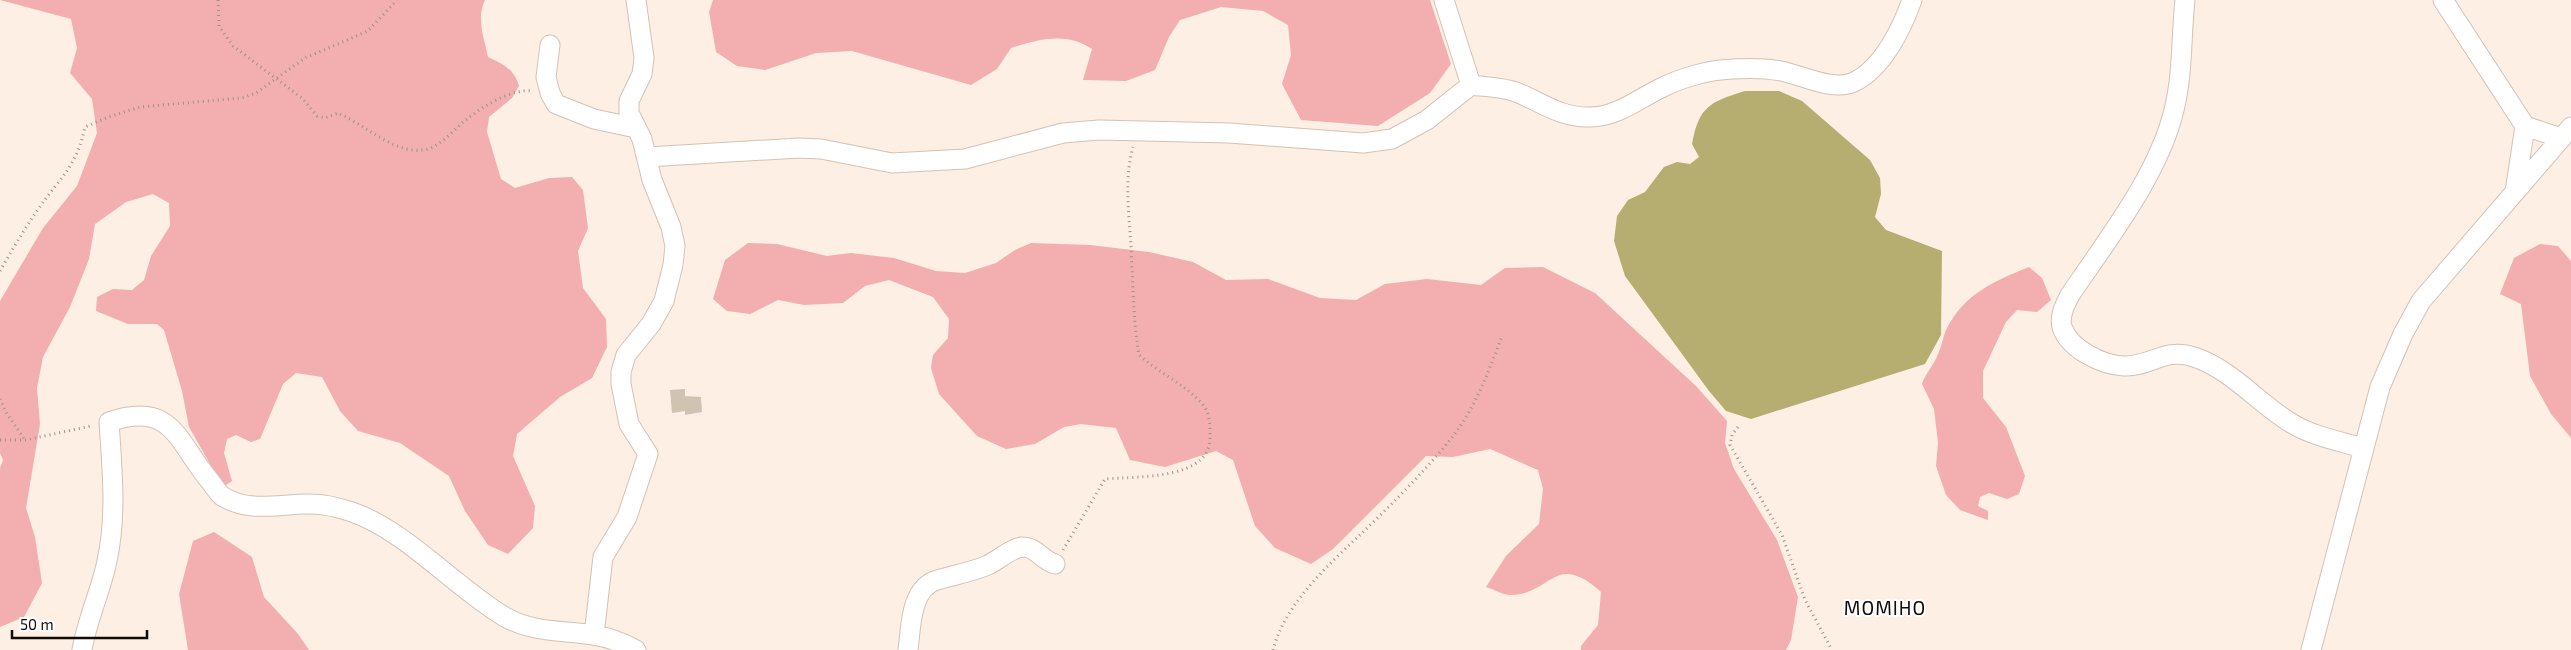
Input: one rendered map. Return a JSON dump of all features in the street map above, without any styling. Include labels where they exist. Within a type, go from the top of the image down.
[{"type":"street","points":[[594,635],[603,556],[627,517],[648,454],[629,424],[621,384],[621,372],[626,355],[651,324],[664,301],[673,265],[675,246],[671,227],[652,180],[647,157],[630,113],[629,101],[642,74],[644,58],[636,0]]},
{"type":"street","points":[[1444,0],[1471,85]]},
{"type":"street","points":[[647,157],[799,148],[821,149],[892,163],[919,163],[965,159],[1063,133],[1099,130],[1229,133],[1363,143],[1392,139],[1427,120],[1471,85],[1515,92],[1545,108],[1565,115],[1590,118],[1613,114],[1662,88],[1696,75],[1729,69],[1779,70],[1836,84],[1854,82],[1872,67],[1889,48],[1903,24],[1912,0]]},
{"type":"street","points":[[2185,0],[2181,73],[2166,138],[2149,172],[2070,295],[2062,312],[2062,326],[2067,337],[2083,352],[2093,358],[2123,366],[2137,365],[2162,355],[2177,353],[2193,356],[2212,365],[2291,423],[2312,433],[2363,448]]},
{"type":"street","points":[[2443,0],[2525,126],[2514,194]]},
{"type":"street","points":[[550,45],[546,70],[550,93],[556,104],[594,119],[636,128]]},
{"type":"street","points":[[2525,126],[2566,132]]},
{"type":"street","points":[[2311,650],[2380,387],[2403,334],[2421,301],[2566,132]]},
{"type":"street","points":[[82,650],[110,542],[114,494],[109,422],[124,417],[140,415],[158,419],[185,443],[203,473],[222,496],[263,507],[312,504],[352,512],[388,530],[506,617],[534,629],[594,635],[636,650]]},
{"type":"street","points":[[908,650],[918,595],[934,580],[956,576],[988,565],[1020,547],[1034,549],[1044,561],[1055,564]]},
{"type":"path","points":[[218,0],[219,26],[233,46],[303,99],[317,116],[325,118],[338,113],[396,145],[412,150],[429,150],[447,138],[467,119],[510,94],[528,90],[550,93]]},
{"type":"path","points":[[0,271],[40,206],[67,174],[80,148],[84,128],[110,116],[140,108],[241,98],[256,93],[305,58],[368,31],[397,0]]},
{"type":"path","points":[[1055,564],[1105,479],[1172,473],[1190,468],[1202,460],[1211,440],[1209,419],[1204,406],[1139,355],[1134,322],[1128,214],[1128,167],[1137,132]]},
{"type":"path","points":[[1273,650],[1288,618],[1333,559],[1361,534],[1450,440],[1481,392],[1502,336]]},
{"type":"path","points":[[0,399],[7,414],[26,440]]},
{"type":"path","points":[[0,440],[26,440],[109,422]]},
{"type":"path","points":[[1738,426],[1732,435],[1730,445],[1782,535],[1805,600],[1832,650]]},
{"type":"shaded area","points":[[0,0],[485,0],[482,7],[481,21],[488,57],[511,71],[519,86],[512,98],[489,117],[487,132],[501,179],[515,188],[549,178],[572,177],[583,190],[588,228],[578,251],[583,288],[606,319],[607,347],[592,378],[560,397],[517,434],[513,456],[535,506],[533,528],[508,554],[488,545],[465,511],[449,476],[400,443],[358,431],[340,411],[322,377],[296,373],[283,384],[260,439],[251,442],[236,435],[227,439],[224,453],[232,481],[223,487],[189,427],[182,391],[164,330],[157,324],[128,324],[96,311],[97,297],[113,289],[132,290],[144,280],[151,256],[170,226],[169,203],[153,194],[126,202],[95,224],[89,259],[70,307],[43,357],[37,388],[40,424],[26,508],[35,537],[42,583],[24,617],[0,627],[0,468],[3,460],[0,453],[0,301],[43,228],[77,186],[97,133],[92,99],[70,73],[77,48],[71,19]]},
{"type":"shaded area","points":[[713,0],[1430,0],[1451,64],[1430,93],[1378,126],[1301,120],[1282,84],[1291,55],[1288,25],[1263,11],[1221,7],[1180,20],[1169,37],[1155,70],[1126,81],[1083,80],[1092,49],[1072,40],[1053,39],[1011,48],[997,69],[971,85],[852,51],[816,53],[765,70],[737,66],[716,52],[709,12]]},
{"type":"shaded area","points":[[1745,91],[1779,91],[1802,101],[1870,160],[1880,178],[1881,194],[1875,217],[1886,230],[1942,251],[1941,335],[1925,364],[1751,419],[1726,411],[1709,391],[1625,276],[1614,241],[1617,216],[1628,200],[1645,192],[1664,167],[1677,162],[1690,164],[1699,157],[1692,144],[1702,114],[1714,103]]},
{"type":"shaded area","points":[[748,243],[777,244],[827,256],[851,253],[894,258],[936,271],[965,273],[996,263],[1015,250],[1031,243],[1090,245],[1149,252],[1193,262],[1226,280],[1268,279],[1320,298],[1356,300],[1385,284],[1427,279],[1481,285],[1505,268],[1543,267],[1595,293],[1696,386],[1727,421],[1725,443],[1734,469],[1777,540],[1798,597],[1791,640],[1786,650],[1581,650],[1581,646],[1598,625],[1601,592],[1586,580],[1573,575],[1563,574],[1526,593],[1512,595],[1486,587],[1506,556],[1539,524],[1543,489],[1538,470],[1490,449],[1453,457],[1426,456],[1333,549],[1311,564],[1275,548],[1255,526],[1233,460],[1216,451],[1165,467],[1130,460],[1116,428],[1081,424],[1064,427],[1035,444],[1006,449],[977,436],[939,394],[931,368],[933,355],[948,338],[949,319],[933,297],[889,280],[865,286],[843,303],[804,305],[778,300],[750,314],[727,311],[713,299],[725,260]]},
{"type":"shaded area","points":[[2540,244],[2558,246],[2571,261],[2571,438],[2551,414],[2530,376],[2521,304],[2500,294],[2514,258]]},
{"type":"shaded area","points":[[2029,267],[2042,278],[2051,300],[2037,312],[2017,310],[2006,322],[1983,371],[1983,398],[2006,427],[2025,476],[2019,494],[2007,499],[1989,493],[1980,497],[1978,506],[1988,511],[1988,520],[1960,510],[1946,495],[1936,466],[1938,443],[1934,409],[1922,384],[1941,348],[1947,328],[1963,306],[1972,297],[1993,283]]},
{"type":"shaded area","points":[[214,532],[252,557],[264,597],[298,634],[309,650],[188,650],[179,594],[193,541]]},
{"type":"building","points":[[685,389],[685,396],[701,397],[702,412],[685,415],[685,411],[672,413],[670,390]]},
{"type":"district","name":"MOMIHO","points":[[1885,607]]}]
